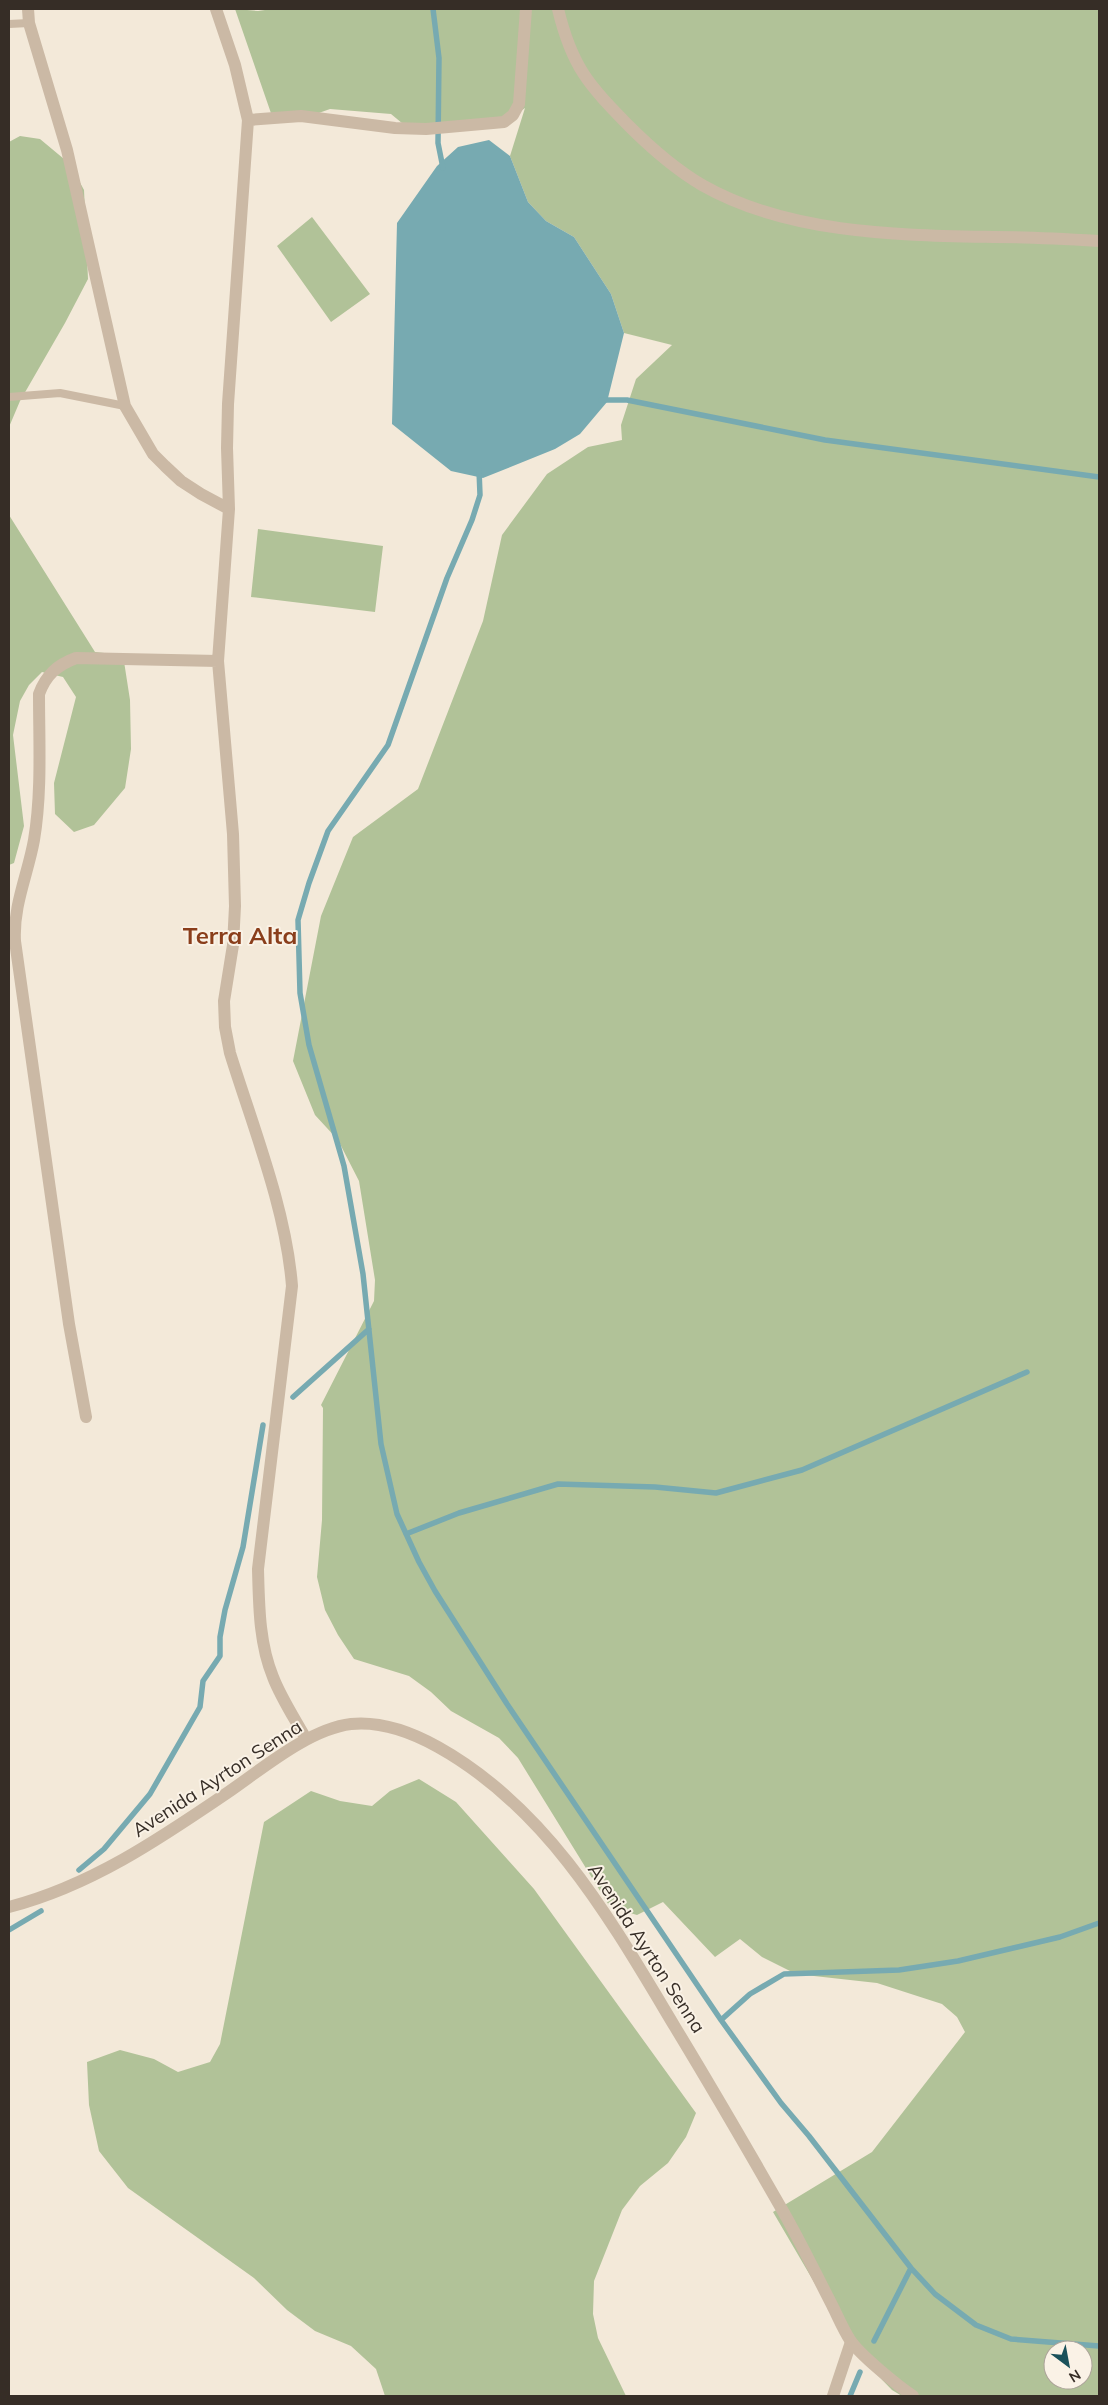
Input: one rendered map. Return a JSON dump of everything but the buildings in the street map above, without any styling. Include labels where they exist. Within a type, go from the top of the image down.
[{"type":"street","points":[[28,9],[29,23],[67,150],[125,406],[153,454],[165,466],[181,481],[200,494],[229,509]]},
{"type":"street","points":[[216,9],[235,65],[248,120],[227,411],[229,509],[218,661],[233,834],[235,906],[233,944],[224,1001],[225,1027],[230,1053],[290,1255],[292,1286],[258,1569],[259,1613],[264,1646],[273,1677],[306,1739]]},
{"type":"street","points":[[248,120],[301,116],[395,128],[426,129],[504,122],[513,115],[519,104],[526,9]]},
{"type":"street","points":[[558,9],[565,38],[571,52],[594,90],[650,147],[677,169],[723,196],[777,214],[824,225],[890,234],[1099,241]]},
{"type":"street","points":[[86,1417],[69,1324],[15,941],[14,917],[34,839],[37,811],[39,694],[44,681],[51,672],[64,662],[76,658],[218,661]]},
{"type":"street","name":"Avenida Ayrton Senna","points":[[9,1907],[63,1890],[102,1872],[154,1842],[306,1739],[350,1724],[371,1724],[399,1729],[426,1740],[461,1760],[496,1786],[522,1811],[554,1846],[612,1921],[714,2091],[786,2217],[851,2342],[900,2388],[913,2396]]},
{"type":"street","points":[[833,2396],[851,2342]]},
{"type":"lane","points":[[9,24],[29,23]]},
{"type":"lane","points":[[9,397],[60,394],[125,406]]},
{"type":"green space","points":[[235,9],[258,11],[272,9],[1099,9],[1099,2396],[902,2396],[892,2390],[855,2352],[773,2212],[872,2152],[965,2032],[957,2017],[942,2004],[877,1983],[796,1974],[762,1957],[740,1939],[715,1957],[663,1902],[637,1915],[610,1907],[518,1758],[499,1738],[451,1711],[431,1692],[409,1676],[354,1659],[338,1635],[325,1610],[317,1577],[322,1520],[323,1408],[321,1405],[374,1301],[375,1280],[359,1181],[338,1140],[315,1115],[293,1061],[321,916],[353,837],[418,789],[483,621],[502,535],[547,474],[588,447],[622,440],[621,425],[636,379],[672,345],[624,333],[611,294],[574,237],[546,221],[528,202],[510,156],[525,108],[507,121],[414,133],[391,114],[330,109],[299,120],[273,119]]},
{"type":"green space","points":[[20,136],[40,139],[70,164],[84,190],[88,279],[20,401],[9,427],[9,142]]},
{"type":"green space","points":[[312,217],[370,294],[331,322],[277,246]]},
{"type":"green space","points":[[9,515],[95,652],[123,655],[130,700],[131,749],[125,788],[94,825],[74,832],[55,814],[54,783],[76,697],[63,677],[42,672],[29,685],[20,701],[13,735],[24,826],[14,863],[9,865]]},
{"type":"green space","points":[[258,529],[383,546],[375,612],[251,597]]},
{"type":"green space","points":[[419,1779],[456,1802],[534,1889],[696,2113],[686,2137],[668,2163],[640,2186],[622,2210],[594,2281],[593,2314],[598,2338],[626,2396],[385,2396],[376,2369],[351,2346],[315,2331],[287,2310],[254,2278],[128,2188],[99,2151],[89,2105],[87,2062],[120,2050],[154,2059],[178,2072],[210,2062],[220,2044],[264,1822],[311,1791],[340,1801],[372,1806],[390,1791]]},
{"type":"water","points":[[489,140],[510,156],[528,202],[546,221],[574,237],[611,294],[624,333],[607,402],[580,434],[555,449],[483,478],[451,471],[392,424],[397,223],[437,166],[458,147]]},
{"type":"waterway","points":[[433,9],[439,58],[438,143],[443,168]]},
{"type":"waterway","points":[[601,400],[627,400],[825,440],[1099,477]]},
{"type":"waterway","points":[[479,470],[480,495],[472,520],[447,578],[388,745],[328,831],[298,920],[300,993],[309,1045],[344,1166],[363,1274],[381,1444],[397,1514],[419,1562],[435,1591],[507,1704],[721,2020],[781,2103],[809,2136],[911,2268],[935,2294],[976,2325],[1011,2339],[1099,2346]]},
{"type":"waterway","points":[[293,1397],[369,1329]]},
{"type":"waterway","points":[[406,1534],[459,1513],[558,1484],[655,1487],[716,1493],[802,1470],[1027,1372]]},
{"type":"waterway","points":[[79,1870],[104,1849],[150,1794],[200,1707],[203,1681],[220,1656],[220,1637],[225,1610],[243,1547],[263,1425]]},
{"type":"waterway","points":[[9,1930],[41,1911]]},
{"type":"waterway","points":[[721,2020],[750,1994],[784,1974],[899,1970],[958,1961],[1060,1937],[1099,1923]]},
{"type":"waterway","points":[[874,2341],[911,2268]]},
{"type":"waterway","points":[[850,2396],[860,2372]]},
{"type":"district","name":"Terra Alta","points":[[240,936]]}]
